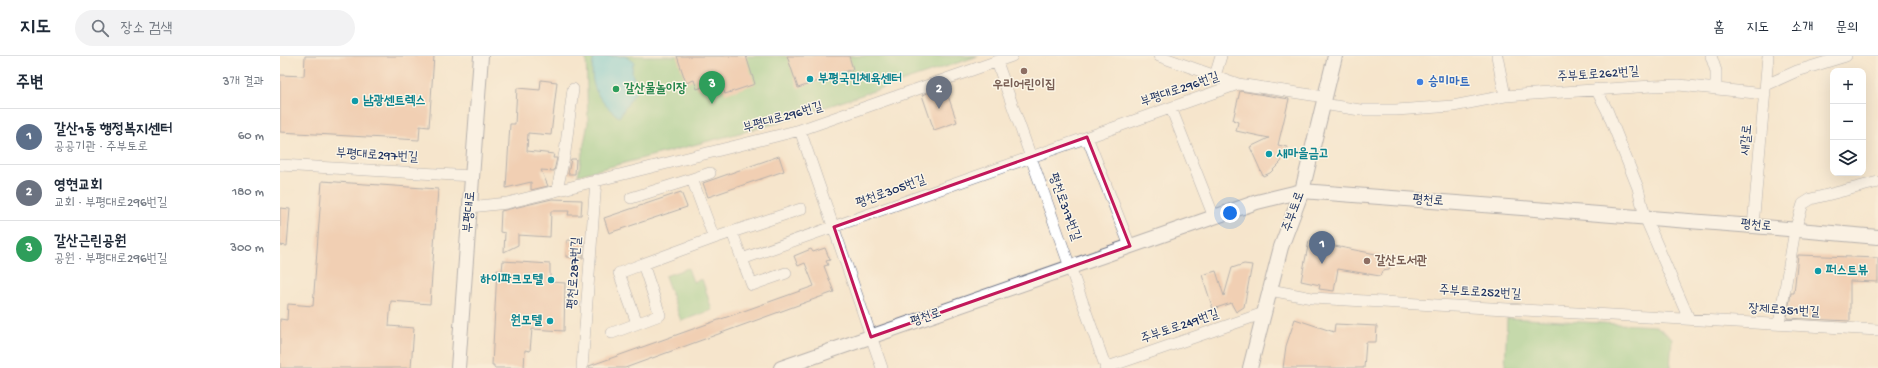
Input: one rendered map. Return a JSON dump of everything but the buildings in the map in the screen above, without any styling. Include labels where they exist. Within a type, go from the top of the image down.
[{"type":"main road","name":"부평대로","points":[[458,368],[481,56]]},
{"type":"main road","name":"주부토로","points":[[1250,368],[1281,247],[1302,191],[1335,56]]},
{"type":"main road","name":"평천로","points":[[781,368],[1257,202],[1302,191],[1645,217],[1878,237]]},
{"type":"street","name":"부평대로296번길","points":[[470,207],[507,203],[800,130],[1012,56]]},
{"type":"street","name":"부평대로296번길","points":[[1159,56],[1238,84],[1324,101]]},
{"type":"street","name":"부평대로296번길","points":[[1215,76],[1221,56]]},
{"type":"street","points":[[1497,56],[1505,96]]},
{"type":"street","points":[[1711,56],[1716,72],[1716,89]]},
{"type":"street","name":"새갈로","points":[[1753,226],[1768,56]]},
{"type":"street","points":[[1765,90],[1797,71],[1846,56]]},
{"type":"street","name":"평천로317번길","points":[[997,62],[1070,267]]},
{"type":"street","name":"부평대로296번길","points":[[1087,137],[1238,84]]},
{"type":"street","name":"주부토로262번길","points":[[1324,101],[1360,110],[1396,110],[1453,106],[1505,96],[1596,89],[1679,85],[1716,89],[1765,90]]},
{"type":"street","points":[[557,190],[565,152],[573,89]]},
{"type":"street","points":[[1596,89],[1607,110],[1638,188],[1645,217],[1689,319]]},
{"type":"street","points":[[1171,108],[1214,217]]},
{"type":"street","points":[[800,130],[882,368]]},
{"type":"street","points":[[1031,157],[1087,137],[1130,246]]},
{"type":"street","name":"평천로305번길","points":[[742,259],[834,228],[957,182],[1031,157]]},
{"type":"street","name":"부평대로297번길","points":[[280,164],[472,176]]},
{"type":"street","points":[[631,198],[710,173]]},
{"type":"street","points":[[692,179],[714,238]]},
{"type":"street","name":"평천로287번길","points":[[582,368],[596,180]]},
{"type":"street","points":[[1779,324],[1795,230],[1802,204],[1811,199],[1878,182]]},
{"type":"street","points":[[637,323],[619,273],[801,208]]},
{"type":"street","points":[[732,232],[752,285],[786,273]]},
{"type":"street","points":[[612,333],[660,315],[643,264]]},
{"type":"street","points":[[1070,267],[1106,368]]},
{"type":"street","name":"주부토로252번길","points":[[1270,290],[1312,298],[1689,319]]},
{"type":"street","name":"주부토로249번길","points":[[1106,368],[1264,313]]},
{"type":"street","name":"장제로351번길","points":[[1689,319],[1878,330]]},
{"type":"highlighted area","points":[[1087,137],[1130,246],[871,337],[834,227]]},
{"type":"green space","points":[[586,56],[978,56],[778,123],[578,175],[588,123]]},
{"type":"green space","points":[[688,268],[693,282],[702,279],[712,310],[681,321],[665,276]]},
{"type":"green space","points":[[1507,318],[1656,326],[1672,338],[1670,368],[1505,368]]},
{"type":"water","name":"갈산물놀이장","points":[[594,56],[625,56],[634,62],[632,75],[640,85],[619,117],[611,111],[596,91],[592,75]]},
{"type":"place","name":"우리어린이집","points":[[1024,71]]},
{"type":"place","name":"부평국민체육센터","points":[[810,79]]},
{"type":"place","name":"승미마트","points":[[1420,82]]},
{"type":"place","name":"갈산물놀이장","points":[[616,89]]},
{"type":"place","name":"남광센트렉스","points":[[355,101]]},
{"type":"place","name":"갈산근린공원","points":[[712,104]]},
{"type":"place","name":"영현교회","points":[[939,109]]},
{"type":"place","name":"새마을금고","points":[[1269,154]]},
{"type":"place","name":"갈산도서관","points":[[1367,261]]},
{"type":"place","name":"갈산1동 행정복지센터","points":[[1322,264]]},
{"type":"place","name":"퍼스트뷰","points":[[1818,271]]},
{"type":"place","name":"하이파크모텔","points":[[551,280]]},
{"type":"place","name":"원모텔","points":[[550,321]]}]
